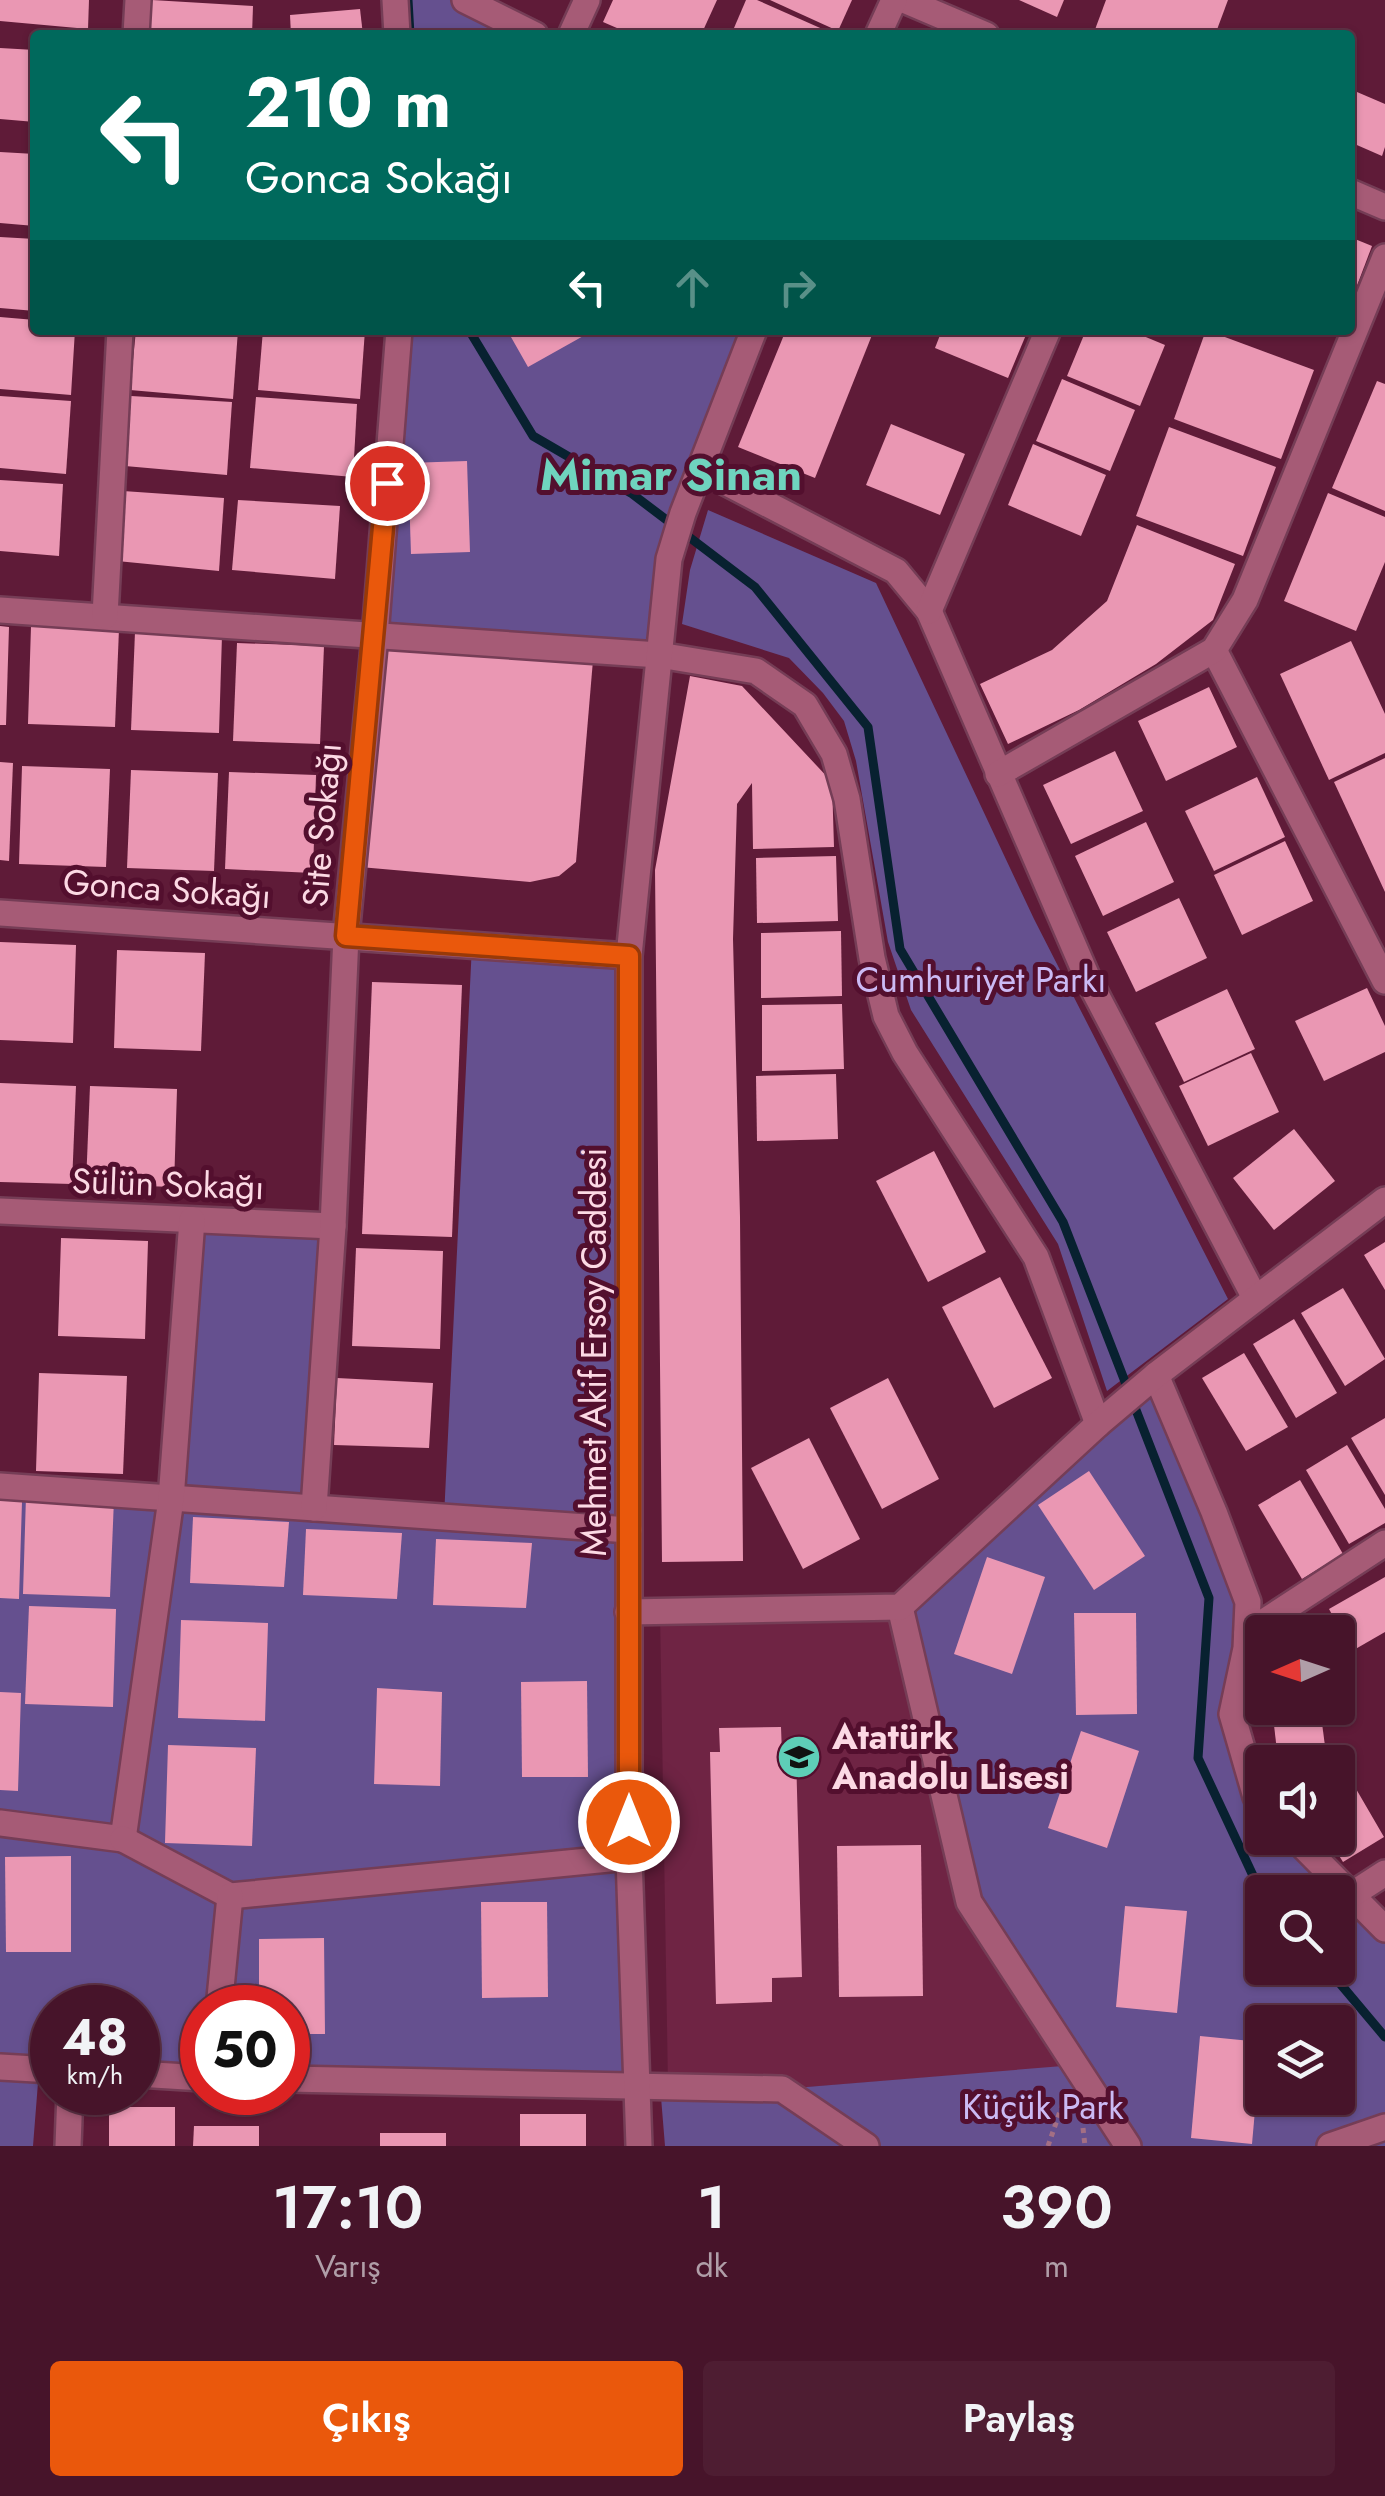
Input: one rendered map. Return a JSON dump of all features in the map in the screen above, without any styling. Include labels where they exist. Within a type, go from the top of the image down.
[{"type":"street","points":[[136,30],[138,0]]},
{"type":"street","points":[[395,0],[397,30]]},
{"type":"street","points":[[465,0],[524,30]]},
{"type":"street","points":[[574,30],[587,0]]},
{"type":"street","points":[[880,30],[894,0]]},
{"type":"street","points":[[904,0],[974,30]]},
{"type":"street","points":[[1355,194],[1385,207]]},
{"type":"street","points":[[1355,330],[1385,257]]},
{"type":"street","points":[[105,616],[120,335]]},
{"type":"street","name":"Site Sokağı","points":[[314,1508],[334,1226],[346,936],[375,636],[398,335]]},
{"type":"street","name":"Mehmet Akif Ersoy Caddesi","points":[[638,2146],[629,1857],[629,956],[669,559],[752,335]]},
{"type":"street","points":[[929,611],[1046,335]]},
{"type":"street","points":[[998,774],[1214,650],[1245,600],[1353,335]]},
{"type":"street","points":[[700,469],[896,570],[929,611],[1088,979],[1255,1298]]},
{"type":"street","points":[[0,610],[659,655],[756,671],[805,705],[834,754],[847,799],[872,958],[886,1016],[905,1053],[1036,1257],[1098,1424]]},
{"type":"street","points":[[1214,650],[1385,980]]},
{"type":"street","name":"Gonca Sokağı","points":[[0,913],[629,956]]},
{"type":"street","points":[[628,1612],[900,1606],[1156,1374],[1385,1200]]},
{"type":"street","name":"Sülün Sokağı","points":[[0,1211],[334,1226]]},
{"type":"street","points":[[123,1839],[171,1500],[192,1220]]},
{"type":"street","points":[[1156,1374],[1214,1512],[1248,1602],[1248,1615]]},
{"type":"street","points":[[0,1486],[628,1530]]},
{"type":"street","points":[[1275,1615],[1385,1543]]},
{"type":"street","points":[[900,1606],[969,1902],[1128,2146]]},
{"type":"street","points":[[1245,1644],[1232,1714],[1245,1759]]},
{"type":"street","points":[[0,1823],[123,1839],[230,1896],[629,1857]]},
{"type":"street","points":[[1312,1855],[1332,1875]]},
{"type":"street","points":[[1355,1892],[1385,1872]]},
{"type":"street","points":[[222,1985],[230,1896]]},
{"type":"street","points":[[1355,1899],[1385,1929]]},
{"type":"street","points":[[0,2067],[30,2069]]},
{"type":"street","points":[[310,2079],[782,2089],[866,2146]]},
{"type":"street","points":[[68,2146],[69,2115]]},
{"type":"street","points":[[1330,2146],[1385,2127]]},
{"type":"path","points":[[1048,2146],[1076,2066]]},
{"type":"shaded area","name":"Atatürk Anadolu Lisesi","points":[[900,1607],[1076,2066],[782,2089],[668,2085],[660,1612]]},
{"type":"green space","points":[[395,0],[465,0],[525,30],[397,30]]},
{"type":"green space","points":[[399,335],[752,335],[683,513],[659,655],[375,636]]},
{"type":"green space","name":"Cumhuriyet Parkı","points":[[708,510],[876,583],[1034,919],[1228,1299],[1107,1391],[1058,1244],[911,1010],[888,942],[856,761],[844,721],[789,658],[682,624],[690,570]]},
{"type":"green space","points":[[472,945],[629,956],[635,2084],[310,2079],[310,1985],[180,1985],[180,2077],[160,2075],[160,1985],[30,1985],[30,2115],[35,2115],[33,2146],[0,2146],[0,1486],[171,1499],[192,1220],[333,1226],[314,1507],[444,1517]]},
{"type":"green space","name":"Küçük Park","points":[[1156,1375],[1248,1602],[1232,1714],[1245,1753],[1245,1855],[1312,1855],[1332,1875],[1245,1875],[1245,1985],[1355,1985],[1355,1899],[1385,1929],[1385,2146],[665,2146],[660,2085],[782,2089],[1075,2065],[969,1902],[900,1607]]},
{"type":"building","points":[[0,0],[89,0],[88,29],[0,21]]},
{"type":"building","points":[[152,0],[253,6],[252,30],[149,30]]},
{"type":"building","points":[[613,0],[717,0],[703,30],[621,30],[603,22]]},
{"type":"building","points":[[746,0],[757,0],[825,30],[733,30]]},
{"type":"building","points":[[770,0],[852,0],[836,30]]},
{"type":"building","points":[[1019,0],[1064,0],[1057,17]]},
{"type":"building","points":[[1106,0],[1228,0],[1217,30],[1095,30]]},
{"type":"building","points":[[360,9],[362,30],[291,30],[290,15]]},
{"type":"building","points":[[0,48],[30,50],[30,122],[0,119]]},
{"type":"building","points":[[1355,91],[1385,104],[1382,156],[1355,144]]},
{"type":"building","points":[[0,152],[30,154],[30,226],[0,223]]},
{"type":"building","points":[[0,237],[30,239],[30,311],[0,308]]},
{"type":"building","points":[[1355,239],[1372,246],[1355,291]]},
{"type":"building","points":[[0,317],[30,320],[30,335],[75,335],[71,395],[0,389]]},
{"type":"building","points":[[136,335],[238,335],[233,399],[130,390]]},
{"type":"building","points":[[263,335],[365,335],[360,399],[258,390]]},
{"type":"building","points":[[510,335],[585,335],[528,367]]},
{"type":"building","points":[[784,335],[872,335],[815,478],[738,447]]},
{"type":"building","points":[[940,335],[1026,335],[1008,378],[935,348]]},
{"type":"building","points":[[1084,335],[1141,335],[1165,345],[1140,406],[1067,376]]},
{"type":"building","points":[[1204,335],[1220,335],[1314,370],[1281,459],[1174,419]]},
{"type":"building","points":[[1062,379],[1135,410],[1110,471],[1036,441]]},
{"type":"building","points":[[1377,381],[1385,384],[1385,511],[1332,488]]},
{"type":"building","points":[[0,396],[71,401],[66,474],[0,468]]},
{"type":"building","points":[[131,396],[232,402],[227,475],[125,466]]},
{"type":"building","points":[[256,397],[357,404],[353,477],[250,468]]},
{"type":"building","points":[[891,424],[965,454],[940,515],[866,485]]},
{"type":"building","points":[[1169,427],[1276,467],[1243,556],[1136,516]]},
{"type":"building","points":[[1033,444],[1106,475],[1081,536],[1008,505]]},
{"type":"building","points":[[467,461],[470,552],[411,554],[408,463]]},
{"type":"building","points":[[0,480],[63,484],[59,556],[0,551]]},
{"type":"building","points":[[123,491],[224,498],[219,571],[117,561]]},
{"type":"building","points":[[1328,493],[1385,517],[1385,562],[1356,631],[1284,601]]},
{"type":"building","points":[[238,500],[340,506],[335,579],[232,570]]},
{"type":"building","points":[[1137,525],[1235,564],[1213,620],[1156,664],[1079,710],[1008,744],[980,684],[1052,650],[1107,601]]},
{"type":"building","points":[[0,626],[9,627],[6,725],[0,725]]},
{"type":"building","points":[[31,626],[119,629],[115,727],[28,724]]},
{"type":"building","points":[[135,632],[222,635],[219,733],[131,730]]},
{"type":"building","points":[[379,641],[593,660],[576,862],[559,876],[530,882],[360,867]]},
{"type":"building","points":[[1351,641],[1385,714],[1385,753],[1329,780],[1280,674]]},
{"type":"building","points":[[237,643],[324,646],[320,744],[233,741]]},
{"type":"building","points":[[690,676],[742,686],[832,782],[834,847],[753,849],[752,783],[737,804],[733,939],[743,1561],[662,1562],[655,870]]},
{"type":"building","points":[[1209,687],[1237,747],[1166,781],[1138,721]]},
{"type":"building","points":[[1115,751],[1143,811],[1071,844],[1043,785]]},
{"type":"building","points":[[1385,758],[1385,892],[1334,782]]},
{"type":"building","points":[[0,762],[13,763],[9,861],[0,860]]},
{"type":"building","points":[[22,766],[110,769],[106,867],[19,864]]},
{"type":"building","points":[[131,770],[218,773],[214,871],[127,868]]},
{"type":"building","points":[[229,772],[316,775],[313,873],[225,869]]},
{"type":"building","points":[[1257,777],[1285,837],[1214,871],[1185,811]]},
{"type":"building","points":[[1146,822],[1174,882],[1103,916],[1075,856]]},
{"type":"building","points":[[1285,841],[1313,901],[1242,935],[1214,875]]},
{"type":"building","points":[[836,856],[838,921],[757,923],[756,858]]},
{"type":"building","points":[[1179,898],[1207,958],[1136,992],[1107,932]]},
{"type":"building","points":[[841,931],[842,996],[761,998],[761,933]]},
{"type":"building","points":[[0,942],[76,945],[73,1043],[0,1040]]},
{"type":"building","points":[[117,950],[205,953],[201,1051],[114,1048]]},
{"type":"building","points":[[372,982],[462,985],[452,1237],[362,1234]]},
{"type":"building","points":[[1367,988],[1385,1026],[1385,1052],[1324,1081],[1295,1021]]},
{"type":"building","points":[[1227,989],[1255,1049],[1184,1082],[1155,1023]]},
{"type":"building","points":[[842,1004],[844,1069],[762,1071],[762,1005]]},
{"type":"building","points":[[1251,1053],[1279,1112],[1208,1146],[1179,1086]]},
{"type":"building","points":[[836,1074],[838,1139],[757,1141],[756,1076]]},
{"type":"building","points":[[0,1083],[76,1086],[72,1184],[0,1182]]},
{"type":"building","points":[[90,1086],[177,1089],[174,1187],[86,1184]]},
{"type":"building","points":[[1294,1129],[1335,1181],[1274,1230],[1233,1178]]},
{"type":"building","points":[[934,1151],[986,1252],[928,1282],[876,1181]]},
{"type":"building","points":[[61,1238],[148,1241],[145,1339],[58,1336]]},
{"type":"building","points":[[1385,1242],[1385,1290],[1364,1255]]},
{"type":"building","points":[[356,1248],[443,1251],[440,1349],[352,1346]]},
{"type":"building","points":[[1000,1277],[1052,1378],[994,1408],[942,1307]]},
{"type":"building","points":[[1343,1288],[1385,1359],[1345,1386],[1301,1313]]},
{"type":"building","points":[[1294,1319],[1337,1393],[1296,1418],[1253,1344]]},
{"type":"building","points":[[1244,1353],[1288,1427],[1246,1451],[1202,1378]]},
{"type":"building","points":[[39,1373],[127,1376],[123,1474],[36,1471]]},
{"type":"building","points":[[337,1378],[433,1383],[429,1448],[334,1445]]},
{"type":"building","points":[[888,1378],[939,1479],[882,1509],[830,1408]]},
{"type":"building","points":[[1385,1418],[1385,1495],[1351,1438]]},
{"type":"building","points":[[809,1438],[860,1539],[803,1569],[751,1468]]},
{"type":"building","points":[[1347,1445],[1385,1509],[1385,1523],[1349,1544],[1306,1470]]},
{"type":"building","points":[[1089,1471],[1145,1556],[1094,1590],[1038,1505]]},
{"type":"building","points":[[1300,1480],[1343,1554],[1302,1579],[1258,1505]]},
{"type":"building","points":[[26,1496],[114,1499],[110,1597],[23,1594]]},
{"type":"building","points":[[0,1500],[22,1501],[19,1599],[0,1598]]},
{"type":"building","points":[[193,1517],[289,1522],[284,1587],[190,1583]]},
{"type":"building","points":[[306,1529],[402,1533],[397,1599],[303,1595]]},
{"type":"building","points":[[436,1539],[532,1543],[526,1608],[433,1605]]},
{"type":"building","points":[[987,1557],[1045,1577],[1012,1674],[954,1654]]},
{"type":"building","points":[[1385,1577],[1385,1632],[1355,1649],[1355,1615],[1332,1615],[1329,1609]]},
{"type":"building","points":[[29,1606],[116,1609],[113,1707],[25,1704]]},
{"type":"building","points":[[1074,1613],[1136,1613],[1137,1714],[1076,1715]]},
{"type":"building","points":[[181,1620],[268,1623],[265,1721],[178,1718]]},
{"type":"building","points":[[587,1681],[588,1777],[522,1777],[521,1682]]},
{"type":"building","points":[[377,1688],[442,1692],[440,1786],[374,1784]]},
{"type":"building","points":[[0,1692],[21,1693],[18,1791],[0,1790]]},
{"type":"building","points":[[1274,1725],[1322,1725],[1325,1745],[1276,1745]]},
{"type":"building","name":"Atatürk Anadolu Lisesi","points":[[781,1727],[782,1754],[796,1754],[802,1977],[772,1978],[772,2002],[716,2004],[710,1752],[720,1752],[719,1728]]},
{"type":"building","points":[[1081,1731],[1139,1751],[1107,1848],[1048,1828]]},
{"type":"building","points":[[168,1745],[256,1748],[252,1846],[165,1843]]},
{"type":"building","points":[[1355,1787],[1384,1837],[1355,1855]]},
{"type":"building","points":[[921,1845],[923,1996],[839,1997],[837,1846]]},
{"type":"building","points":[[71,1856],[71,1952],[6,1952],[5,1857]]},
{"type":"building","points":[[481,1902],[547,1902],[548,1997],[482,1998]]},
{"type":"building","points":[[1125,1906],[1187,1911],[1177,2013],[1116,2007]]},
{"type":"building","points":[[324,1938],[325,2034],[310,2034],[310,1985],[259,1985],[259,1939]]},
{"type":"building","points":[[1200,2036],[1245,2040],[1245,2115],[1255,2115],[1252,2144],[1191,2138]]},
{"type":"building","points":[[160,2107],[175,2107],[175,2146],[109,2146],[109,2115],[160,2115]]},
{"type":"building","points":[[520,2114],[586,2114],[586,2146],[520,2146]]},
{"type":"building","points":[[194,2126],[259,2126],[259,2146],[193,2146]]},
{"type":"building","points":[[380,2133],[446,2133],[446,2146],[380,2146]]},
{"type":"waterway","points":[[408,0],[410,30]]},
{"type":"waterway","points":[[472,335],[533,436],[631,493],[755,587],[868,727],[900,949],[1063,1222],[1209,1598],[1198,1758],[1253,1875]]},
{"type":"waterway","points":[[1341,1985],[1385,2037]]},
{"type":"place","name":"Atatürk Anadolu Lisesi","points":[[799,1757]]},
{"type":"district","name":"Mimar Sinan","points":[[671,474]]},
{"type":"route","points":[[387,483],[346,936],[629,956],[629,1822]]}]
